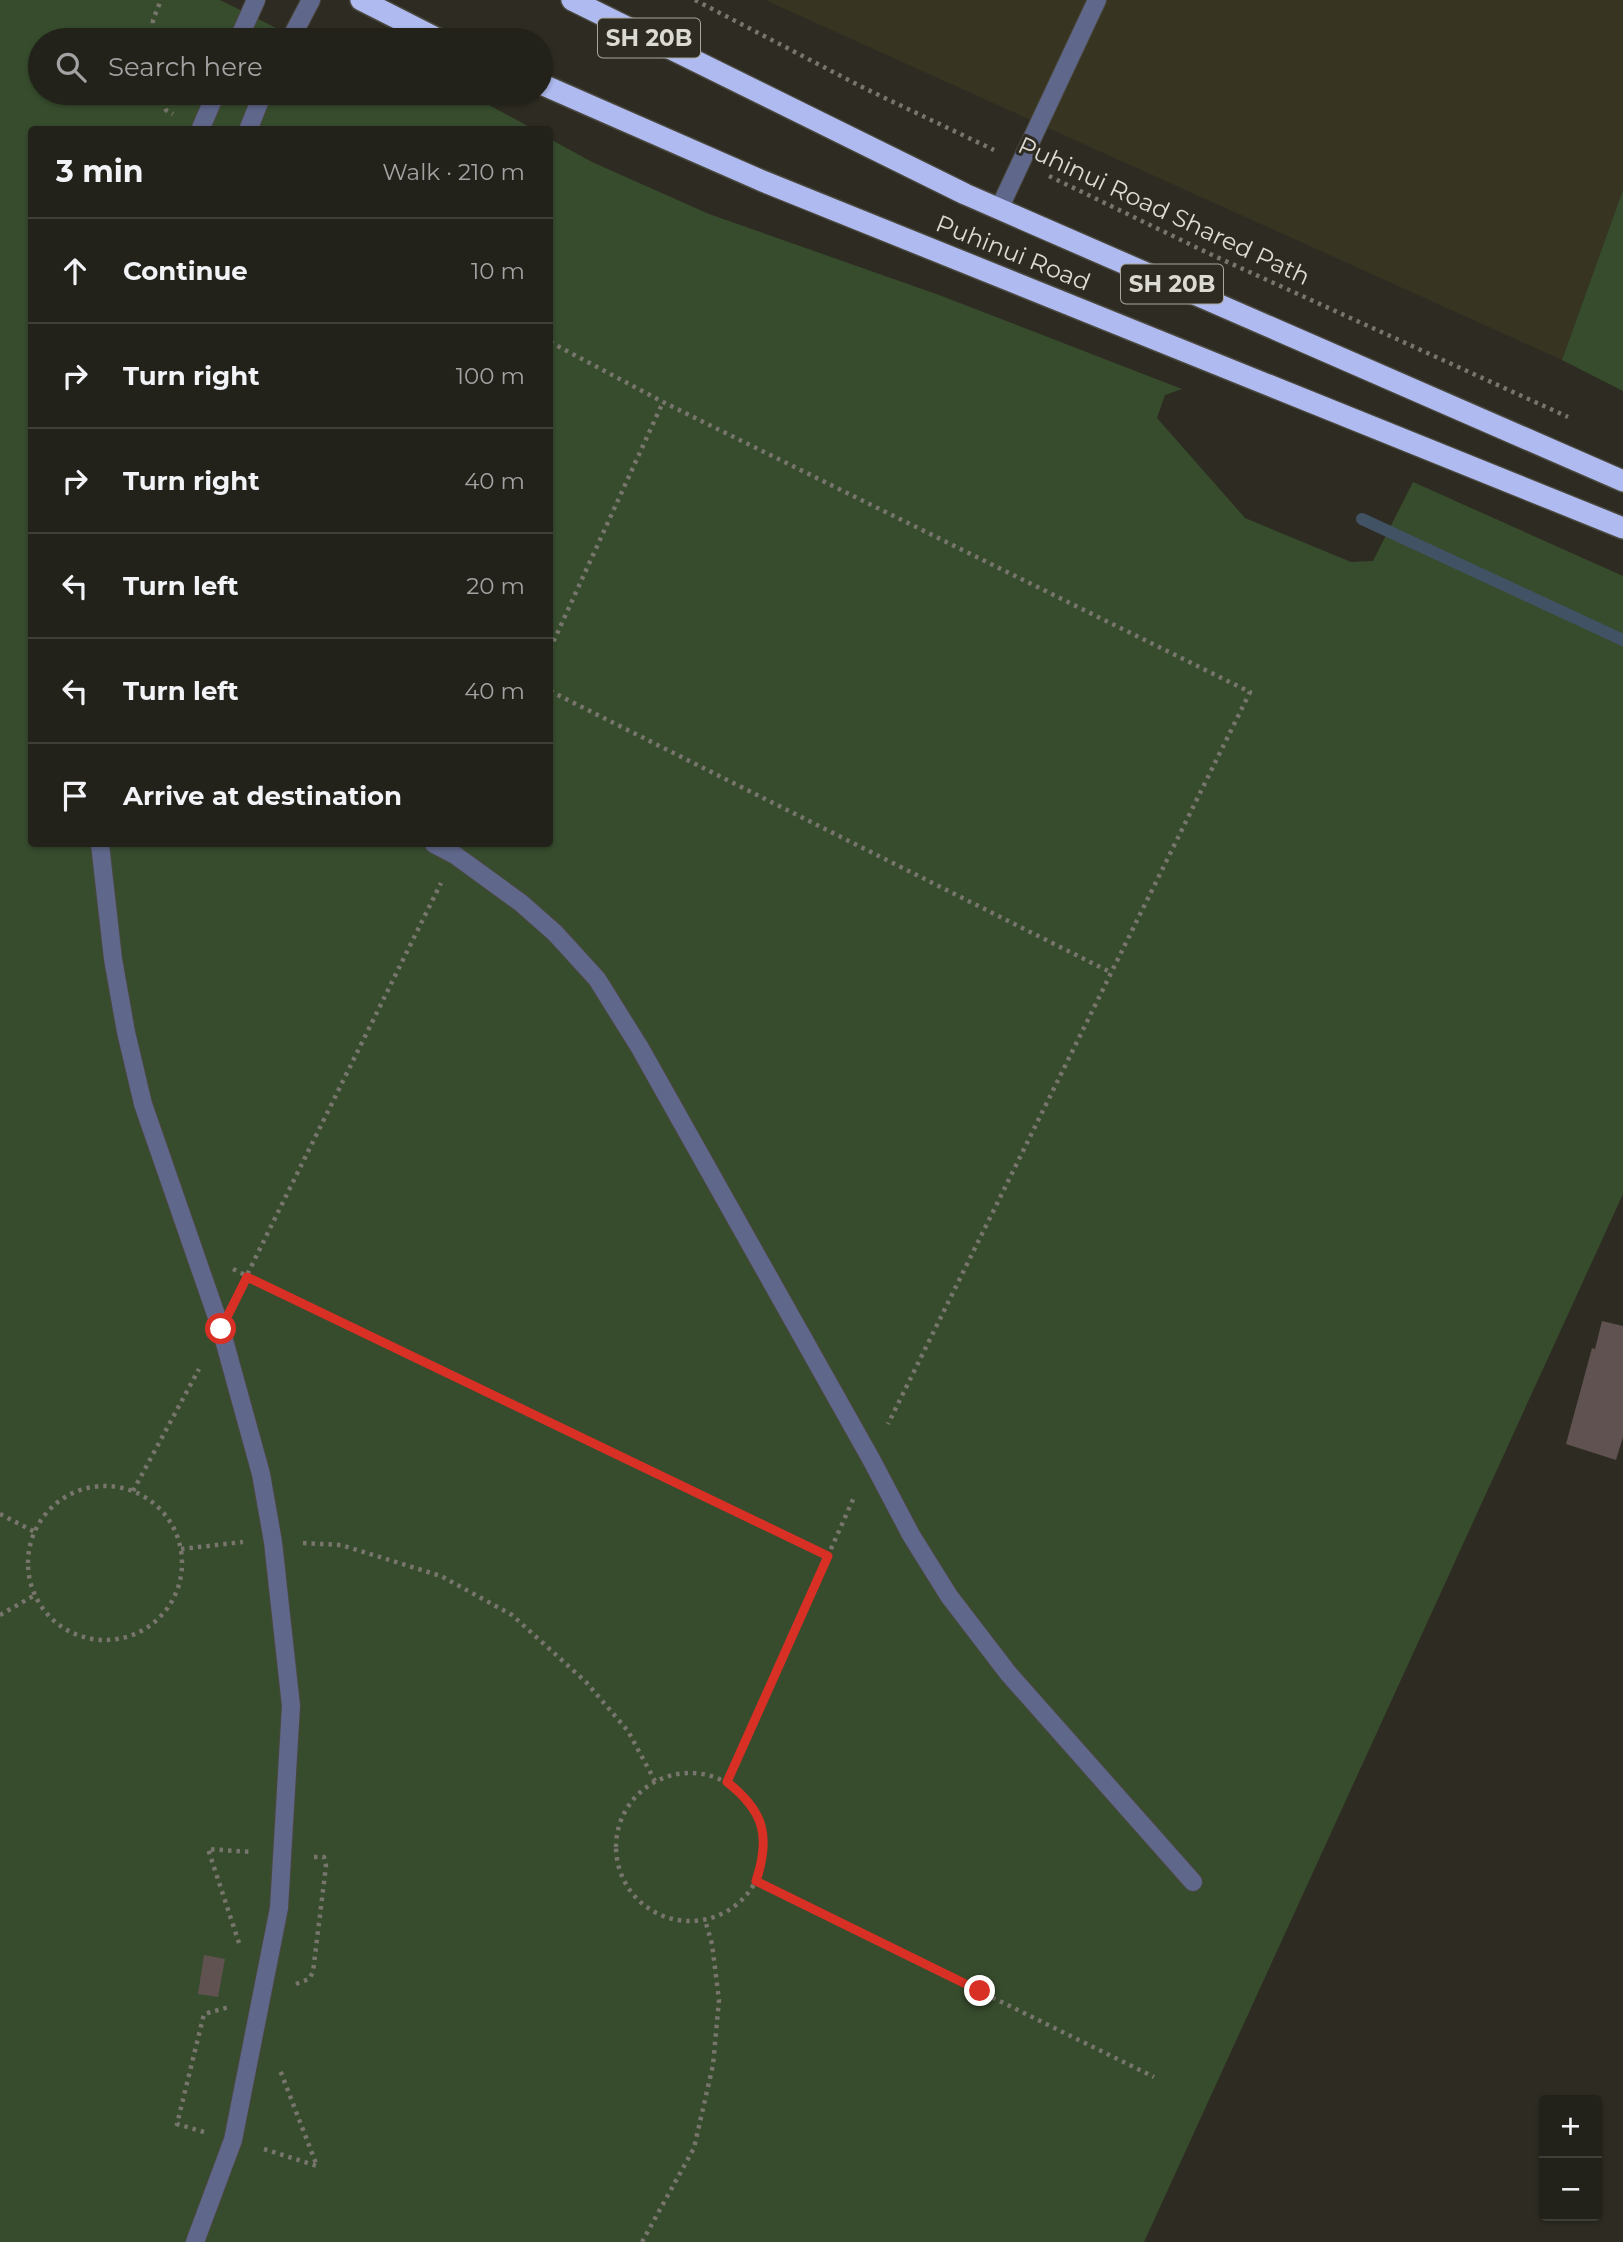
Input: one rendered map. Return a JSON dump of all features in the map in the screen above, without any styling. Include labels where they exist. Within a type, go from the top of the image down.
[{"type":"highway","points":[[361,0],[416,28]]},
{"type":"highway","name":"Puhinui Road","points":[[572,0],[965,194],[1623,481]]},
{"type":"highway","name":"Puhinui Road","points":[[553,89],[760,180],[1623,528]]},
{"type":"lane","points":[[243,28],[256,0]]},
{"type":"lane","points":[[296,28],[311,0]]},
{"type":"lane","points":[[999,209],[1097,0]]},
{"type":"lane","points":[[202,126],[211,105]]},
{"type":"lane","points":[[250,126],[258,105]]},
{"type":"lane","points":[[100,847],[113,958],[143,1104],[221,1329],[261,1474],[273,1542],[291,1706],[279,1908],[233,2140],[195,2242]]},
{"type":"lane","points":[[440,847],[488,877],[530,910],[597,979],[640,1048],[911,1535],[949,1596],[1008,1673],[1193,1882]]},
{"type":"path","points":[[153,28],[161,0]]},
{"type":"path","name":"Puhinui Road Shared Path","points":[[695,0],[864,88],[1210,254],[1573,420]]},
{"type":"path","points":[[553,344],[663,402],[1250,692],[871,1459],[727,1782]]},
{"type":"path","points":[[553,642],[663,402]]},
{"type":"path","points":[[553,693],[1112,973]]},
{"type":"path","points":[[133,1491],[221,1329],[455,855]]},
{"type":"path","points":[[194,1250],[828,1556]]},
{"type":"path","points":[[111,1486],[133,1491],[155,1504],[172,1524],[181,1549],[183,1573],[175,1597],[161,1618],[141,1632],[117,1640],[92,1639],[69,1631],[49,1616],[35,1595],[29,1574],[29,1553],[35,1532],[47,1512],[65,1497],[87,1488],[111,1486]]},
{"type":"path","points":[[0,1514],[35,1532]]},
{"type":"path","points":[[181,1549],[256,1541]]},
{"type":"path","points":[[295,1543],[341,1545],[441,1576],[512,1615],[586,1682],[628,1731],[655,1781]]},
{"type":"path","points":[[0,1615],[35,1595]]},
{"type":"path","points":[[678,1773],[703,1773],[727,1782],[745,1796],[757,1815],[764,1837],[764,1859],[756,1881],[744,1899],[735,1906],[705,1920],[682,1920],[659,1914],[640,1901],[625,1883],[621,1872],[617,1860],[617,1837],[623,1815],[636,1795],[655,1781],[678,1773]]},
{"type":"path","points":[[241,1950],[208,1849],[257,1853]]},
{"type":"path","points":[[290,1993],[296,1983],[309,1979],[313,1972],[326,1866],[324,1857],[305,1856]]},
{"type":"path","points":[[756,1881],[1154,2077]]},
{"type":"path","points":[[642,2242],[694,2148],[713,2066],[719,2000],[712,1944],[705,1920]]},
{"type":"path","points":[[206,2132],[177,2124],[204,2014],[234,2006]]},
{"type":"path","points":[[261,2149],[317,2166],[277,2064]]},
{"type":"shaded area","points":[[765,0],[1623,0],[1623,190],[1562,360]]},
{"type":"green space","points":[[0,0],[220,0],[276,28],[28,28],[28,105],[489,105],[528,126],[28,126],[28,847],[553,847],[553,141],[592,162],[709,214],[939,295],[1182,389],[1165,395],[1157,418],[1245,518],[1351,562],[1373,561],[1413,482],[1623,576],[1623,1194],[1144,2242],[0,2242]]},
{"type":"green space","points":[[1623,190],[1623,391],[1562,360]]},
{"type":"building","points":[[1602,1321],[1623,1326],[1623,1437],[1616,1460],[1566,1444]]},
{"type":"building","points":[[204,1955],[225,1959],[218,1997],[198,1994]]},
{"type":"waterway","points":[[1362,519],[1623,640]]},
{"type":"route","points":[[221,1329],[247,1277],[828,1556],[727,1782],[745,1796],[757,1815],[764,1837],[764,1859],[756,1881],[980,1991]]}]
